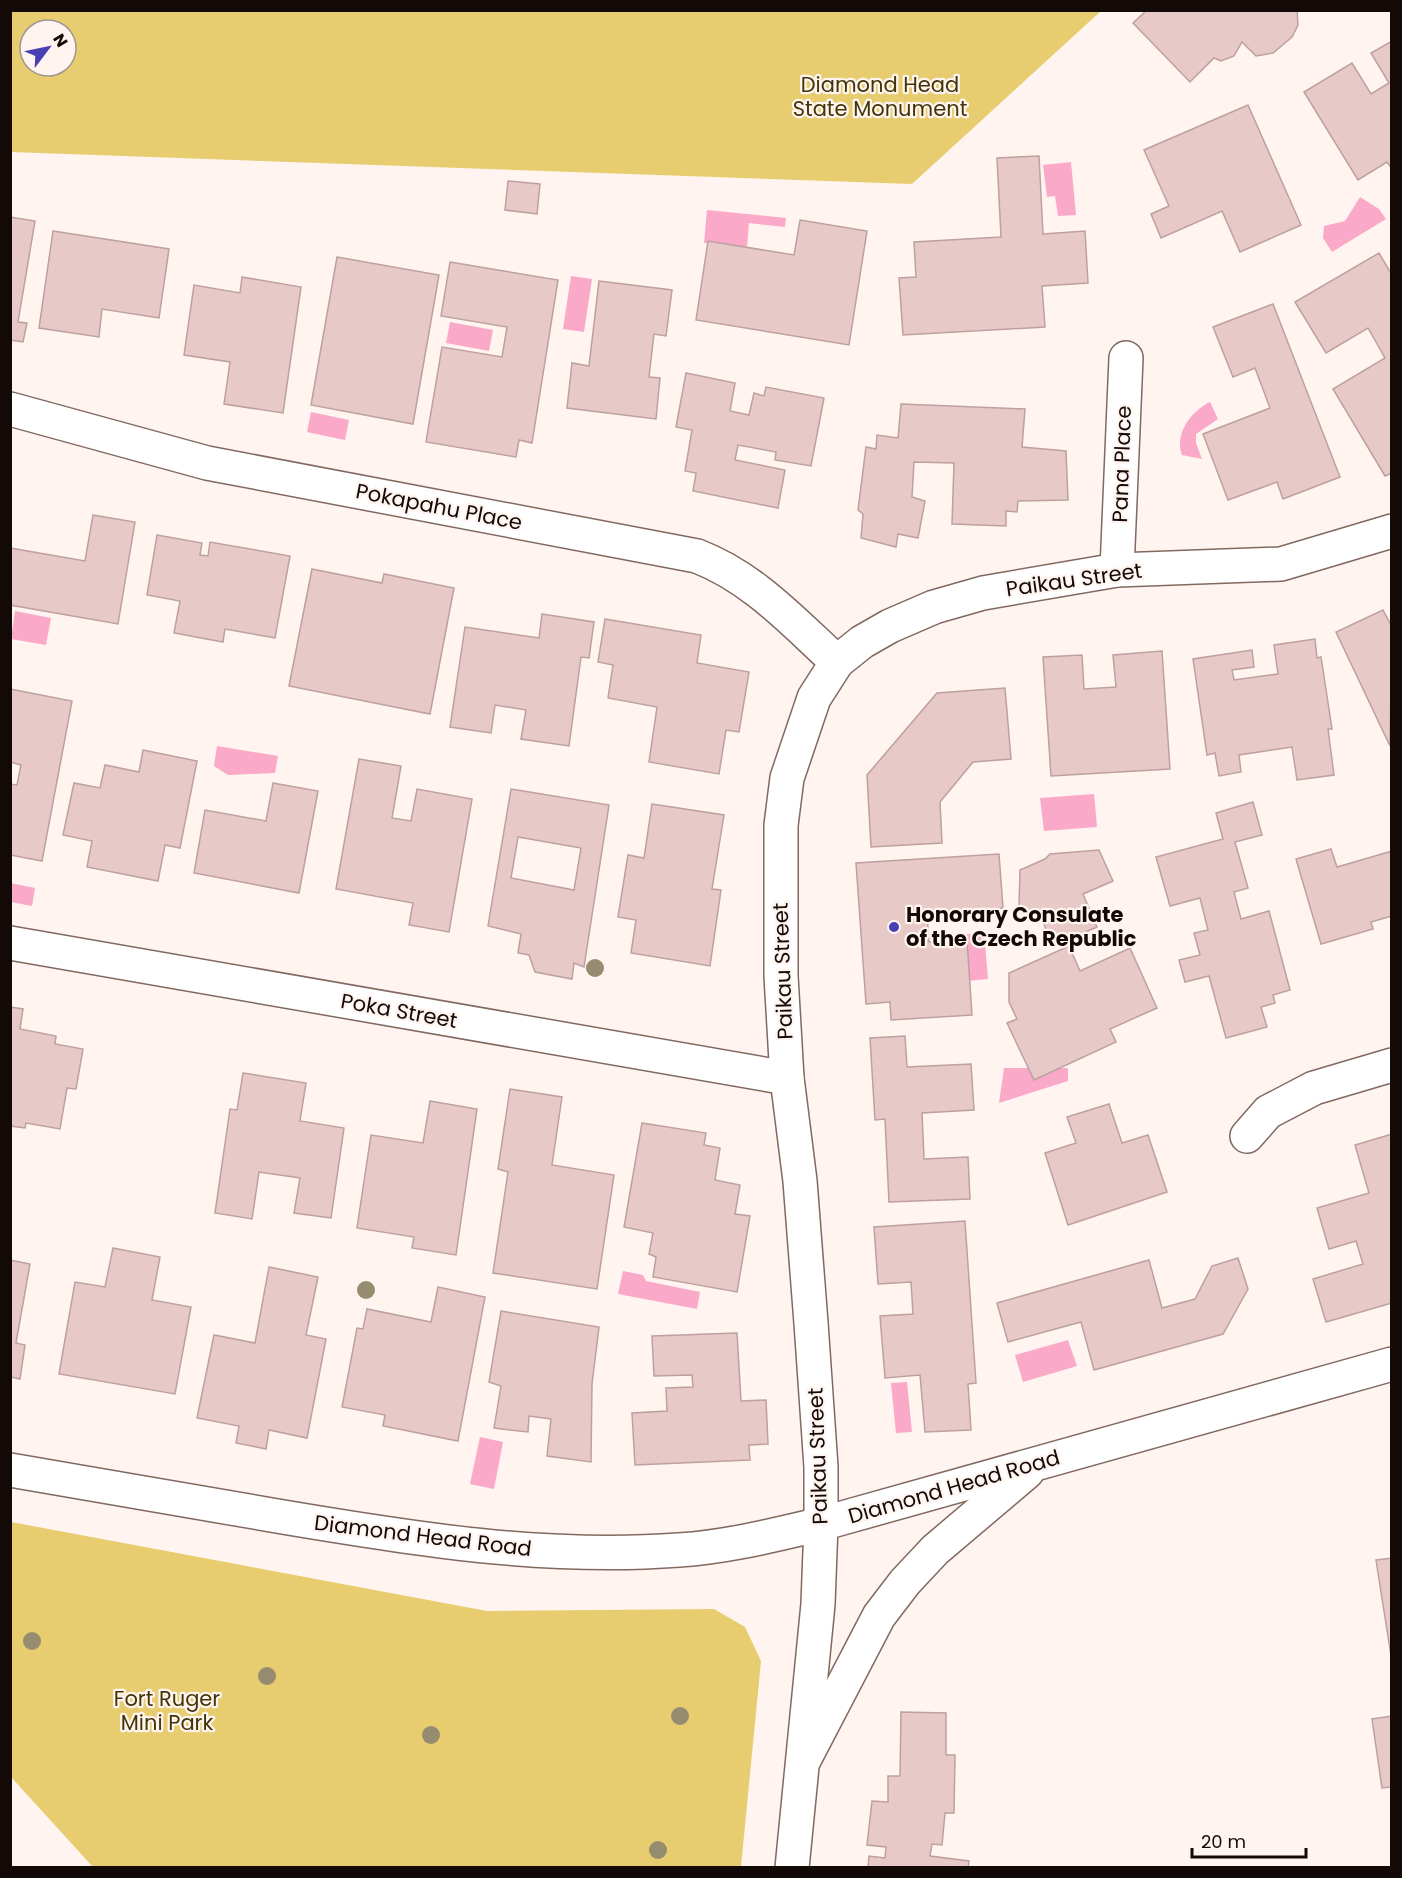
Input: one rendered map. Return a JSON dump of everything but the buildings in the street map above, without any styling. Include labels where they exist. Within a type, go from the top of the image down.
[{"type":"street","name":"Pana Place","points":[[1117,570],[1126,358]]},
{"type":"street","name":"Pokapahu Place","points":[[10,409],[207,463],[697,556],[725,567],[754,585],[837,662]]},
{"type":"street","name":"Paikau Street","points":[[792,1868],[818,1604],[821,1467],[800,1181],[787,1078],[781,976],[781,825],[787,778],[797,741],[814,698],[837,662],[862,642],[890,626],[934,607],[983,593],[1117,570],[1281,564],[1392,531]]},
{"type":"street","name":"Poka Street","points":[[10,943],[787,1078]]},
{"type":"street","points":[[1247,1136],[1268,1112],[1314,1088],[1392,1065]]},
{"type":"street","name":"Diamond Head Road","points":[[10,1470],[387,1534],[481,1547],[578,1553],[680,1550],[754,1540],[821,1524],[1392,1364]]},
{"type":"street","points":[[804,1760],[879,1616],[935,1550],[1036,1464]]},
{"type":"green space","name":"Diamond Head State Monument","points":[[11,10],[1101,10],[912,184],[11,152]]},
{"type":"green space","name":"Fort Ruger Mini Park","points":[[11,1522],[487,1611],[714,1609],[745,1627],[761,1661],[741,1867],[93,1867],[11,1777]]},
{"type":"shaded area","points":[[1071,162],[1076,215],[1058,216],[1055,196],[1047,197],[1043,165]]},
{"type":"shaded area","points":[[1360,197],[1379,209],[1386,219],[1332,252],[1323,238],[1324,226],[1345,221]]},
{"type":"shaded area","points":[[707,210],[786,218],[785,227],[749,223],[747,247],[704,243]]},
{"type":"shaded area","points":[[571,276],[592,279],[584,332],[563,329]]},
{"type":"shaded area","points":[[450,322],[493,330],[489,351],[446,343]]},
{"type":"shaded area","points":[[1210,402],[1218,419],[1196,434],[1196,443],[1202,459],[1182,455],[1180,439],[1182,431],[1196,411]]},
{"type":"shaded area","points":[[311,412],[349,420],[345,440],[307,432]]},
{"type":"shaded area","points":[[15,611],[51,618],[46,645],[11,639]]},
{"type":"shaded area","points":[[217,746],[278,756],[275,773],[228,775],[214,766]]},
{"type":"shaded area","points":[[1094,794],[1097,827],[1044,831],[1040,798]]},
{"type":"shaded area","points":[[10,883],[35,888],[32,906],[11,902]]},
{"type":"shaded area","points":[[984,932],[988,979],[967,981],[962,935]]},
{"type":"shaded area","points":[[1004,1068],[1068,1068],[1068,1081],[999,1103]]},
{"type":"shaded area","points":[[623,1271],[643,1275],[646,1281],[700,1292],[697,1309],[618,1294]]},
{"type":"shaded area","points":[[1068,1340],[1077,1366],[1023,1382],[1015,1355]]},
{"type":"shaded area","points":[[907,1382],[912,1432],[896,1433],[891,1383]]},
{"type":"shaded area","points":[[480,1437],[503,1442],[494,1489],[470,1484]]},
{"type":"place","name":"Honorary Consulate of the Czech Republic","points":[[894,927]]}]
